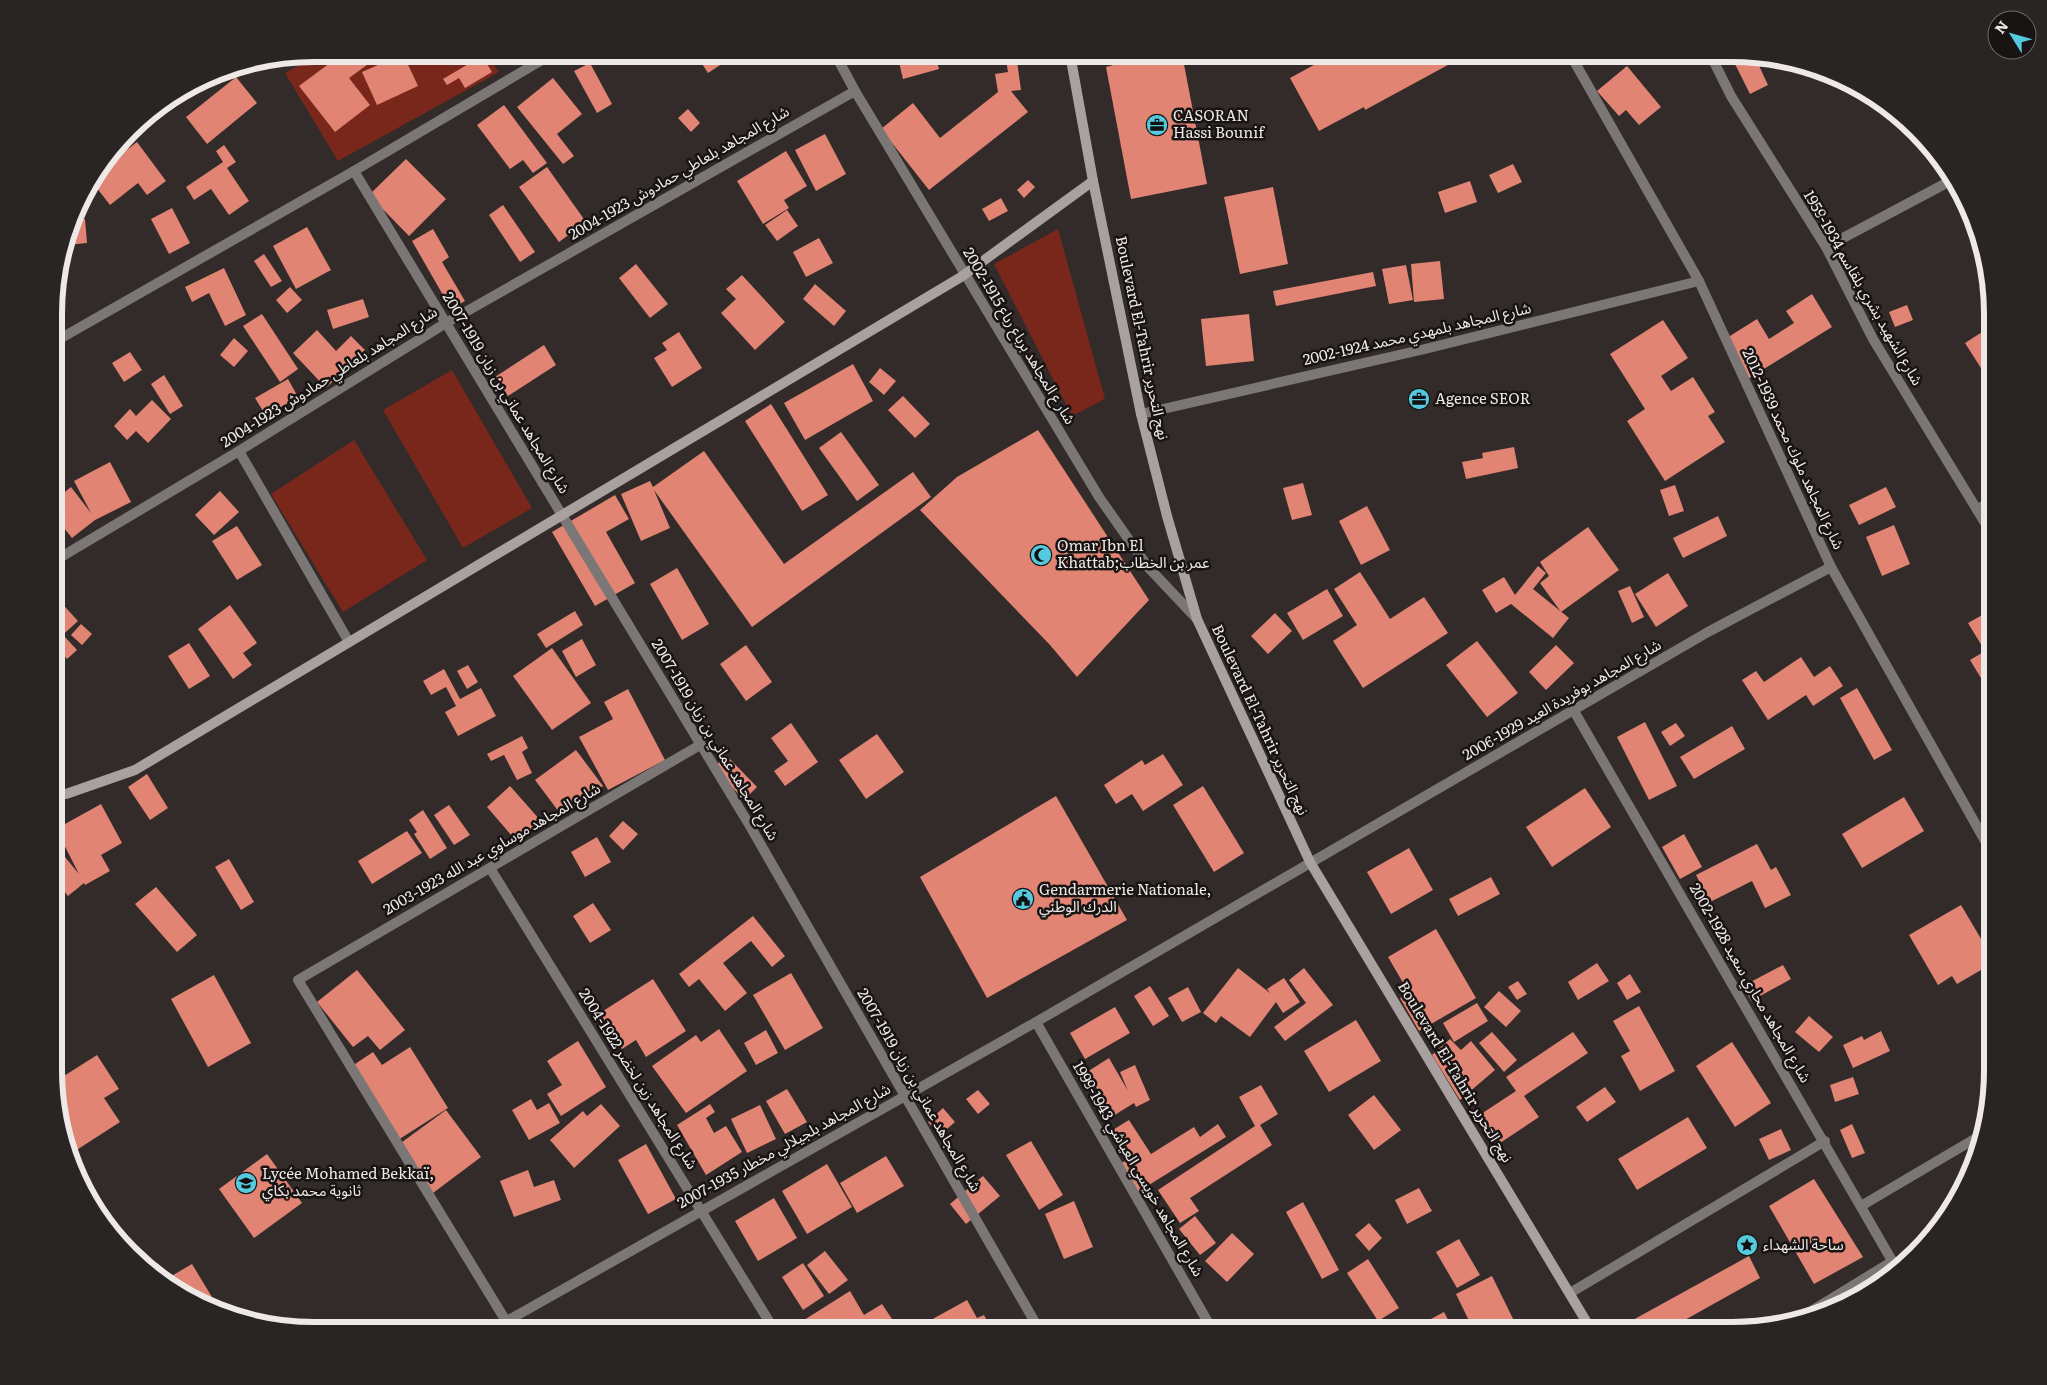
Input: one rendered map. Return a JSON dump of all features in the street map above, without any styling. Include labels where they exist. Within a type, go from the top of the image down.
[{"type":"main road","name":"Boulevard El-Tahrir نهج التحرير","points":[[1071,62],[1093,181],[1141,414],[1167,516],[1197,619],[1310,862],[1587,1322]]},
{"type":"main road","points":[[62,793],[135,770],[965,274],[1093,181]]},
{"type":"street","points":[[62,338],[354,171],[538,62]]},
{"type":"street","name":"شار ع المجاهد برباع رباع 1915-2002","points":[[839,62],[1098,497],[1148,566],[1197,619]]},
{"type":"street","name":"شارع المجاهد ملوك محمد 1939-2012","points":[[1575,62],[1699,281],[1831,567],[1984,839]]},
{"type":"street","name":"شارع الشهيد بشري بلقاسم 1934-1959","points":[[1714,62],[1731,96],[1826,247],[1874,339],[1984,521]]},
{"type":"street","name":"شارع المجاهد بلعاطي حمادوش 1923-2004","points":[[62,556],[239,451],[446,322],[855,91]]},
{"type":"street","name":"شارع المجاهد عماني بن زيان 1919-2007","points":[[354,171],[750,826],[1035,1322]]},
{"type":"street","points":[[1826,247],[1947,182]]},
{"type":"street","name":"شارع المجاهد بلمهدي محمد 1924-2002","points":[[1141,414],[1425,349],[1699,281]]},
{"type":"street","points":[[239,451],[349,642]]},
{"type":"street","points":[[1977,510],[1984,505]]},
{"type":"street","name":"شارع المجاهد بوفريدة العيد 1929-2006","points":[[1310,862],[1708,632],[1831,567]]},
{"type":"street","name":"شارع المجاهد محاري سعيد 1928-2002","points":[[1574,711],[1895,1263]]},
{"type":"street","name":"شارع المجاهد موساوي عبد الله 1923-2003","points":[[506,1321],[298,980],[700,745]]},
{"type":"street","name":"شارع المجاهد بلجيلالي مخطار 1935-2007","points":[[506,1321],[1036,1022],[1310,862]]},
{"type":"street","name":"شارع المجاهد زين لخضر 1922-2004","points":[[490,868],[770,1322]]},
{"type":"street","name":"شارع المجاهد خويسي العياشي 1943-1999","points":[[1036,1022],[1208,1322]]},
{"type":"street","points":[[1862,1206],[1975,1139]]},
{"type":"street","points":[[1570,1293],[1825,1141]]},
{"type":"street","points":[[1827,1304],[1879,1275]]},
{"type":"shaded area","points":[[314,62],[492,62],[499,72],[338,161],[285,73],[302,63]]},
{"type":"shaded area","points":[[1058,229],[1105,399],[1072,416],[994,264]]},
{"type":"shaded area","points":[[452,370],[532,508],[463,548],[383,410]]},
{"type":"shaded area","points":[[354,440],[427,560],[343,612],[271,494]]},
{"type":"building","points":[[331,62],[371,62],[349,78],[370,105],[335,132],[299,86]]},
{"type":"building","points":[[385,62],[407,62],[418,86],[377,105],[362,72]]},
{"type":"building","points":[[472,62],[486,62],[492,72],[465,88],[459,78],[447,85],[443,79]]},
{"type":"building","points":[[701,62],[725,62],[708,73]]},
{"type":"building","points":[[899,62],[937,62],[939,69],[903,79]]},
{"type":"building","points":[[1006,62],[1017,62],[1021,90],[1011,91],[1028,112],[929,190],[881,129],[913,103],[940,138],[998,92],[995,74],[1008,72]]},
{"type":"building","name":"CASORAN Hassi Bounif","points":[[1124,62],[1184,62],[1207,184],[1131,199],[1106,67]]},
{"type":"building","points":[[1319,62],[1453,62],[1365,110],[1364,107],[1319,131],[1290,78]]},
{"type":"building","points":[[1734,62],[1758,64],[1768,85],[1750,94]]},
{"type":"building","points":[[590,63],[612,104],[597,113],[574,71]]},
{"type":"building","points":[[1627,66],[1661,107],[1639,125],[1626,110],[1619,116],[1597,91]]},
{"type":"building","points":[[236,77],[257,103],[207,144],[186,117]]},
{"type":"building","points":[[553,78],[582,114],[557,134],[574,156],[563,164],[517,107]]},
{"type":"building","points":[[504,105],[547,163],[533,173],[523,160],[510,169],[477,125]]},
{"type":"building","points":[[688,109],[700,123],[691,132],[678,118]]},
{"type":"building","points":[[825,134],[846,174],[816,191],[795,150]]},
{"type":"building","points":[[137,142],[166,181],[147,195],[138,183],[110,205],[96,187],[119,155]]},
{"type":"building","points":[[224,145],[236,162],[227,168],[249,201],[229,215],[211,189],[194,200],[186,187],[223,162],[216,151]]},
{"type":"building","points":[[786,151],[807,186],[784,200],[789,208],[763,224],[737,181]]},
{"type":"building","points":[[406,159],[446,199],[409,236],[369,195]]},
{"type":"building","points":[[1513,164],[1522,182],[1498,193],[1489,175]]},
{"type":"building","points":[[547,167],[586,222],[559,242],[519,187]]},
{"type":"building","points":[[1028,180],[1035,187],[1024,198],[1017,190]]},
{"type":"building","points":[[1470,181],[1477,202],[1445,213],[1438,192]]},
{"type":"building","points":[[1273,187],[1288,264],[1240,274],[1224,197]]},
{"type":"building","points":[[1001,198],[1008,211],[989,221],[982,209]]},
{"type":"building","points":[[503,205],[535,252],[520,262],[489,215]]},
{"type":"building","points":[[172,208],[190,243],[169,254],[151,219]]},
{"type":"building","points":[[787,210],[798,226],[777,241],[765,225]]},
{"type":"building","points":[[81,219],[85,219],[87,243],[72,244],[76,233]]},
{"type":"building","points":[[307,227],[331,270],[296,289],[273,246]]},
{"type":"building","points":[[433,229],[449,257],[442,262],[465,301],[451,309],[412,241]]},
{"type":"building","points":[[819,238],[833,263],[806,277],[793,252]]},
{"type":"building","points":[[264,254],[282,281],[271,287],[254,261]]},
{"type":"building","points":[[1440,261],[1444,299],[1414,302],[1411,264]]},
{"type":"building","points":[[636,264],[668,304],[650,318],[619,278]]},
{"type":"building","points":[[1406,265],[1413,300],[1389,304],[1382,269]]},
{"type":"building","points":[[224,268],[246,315],[225,326],[209,293],[192,302],[185,287]]},
{"type":"building","points":[[1373,272],[1376,286],[1276,306],[1273,291]]},
{"type":"building","points":[[742,275],[785,322],[755,350],[721,313],[736,299],[726,289]]},
{"type":"building","points":[[815,284],[846,311],[834,326],[803,299]]},
{"type":"building","points":[[290,287],[302,300],[287,313],[276,300]]},
{"type":"building","points":[[1812,294],[1832,327],[1746,380],[1722,341],[1757,319],[1769,339],[1794,323],[1786,311]]},
{"type":"building","points":[[363,299],[369,317],[333,329],[327,310]]},
{"type":"building","points":[[1907,305],[1913,320],[1895,327],[1889,312]]},
{"type":"building","points":[[262,314],[298,369],[280,382],[243,326]]},
{"type":"building","points":[[1249,314],[1254,361],[1206,366],[1201,319]]},
{"type":"building","points":[[1663,320],[1688,358],[1661,376],[1671,391],[1693,377],[1715,412],[1708,416],[1725,442],[1665,481],[1627,421],[1645,409],[1610,354]]},
{"type":"building","points":[[317,330],[336,351],[351,336],[365,350],[326,388],[293,353]]},
{"type":"building","points":[[1984,331],[1984,373],[1965,343]]},
{"type":"building","points":[[679,332],[702,368],[672,387],[654,358],[667,350],[662,343]]},
{"type":"building","points":[[234,338],[248,351],[234,367],[220,355]]},
{"type":"building","points":[[544,345],[556,365],[508,396],[495,377]]},
{"type":"building","points":[[130,352],[142,370],[124,382],[112,363]]},
{"type":"building","points":[[853,364],[873,401],[805,440],[784,403]]},
{"type":"building","points":[[880,368],[896,381],[884,395],[869,382]]},
{"type":"building","points":[[164,375],[183,406],[170,414],[151,384]]},
{"type":"building","points":[[288,379],[298,397],[266,416],[255,398]]},
{"type":"building","points":[[903,396],[930,424],[915,438],[888,410]]},
{"type":"building","points":[[152,400],[171,419],[148,443],[136,431],[127,440],[114,426],[130,409],[136,416]]},
{"type":"building","points":[[771,404],[828,495],[802,511],[745,421]]},
{"type":"building","name":"Omar Ibn El Khattab;عمر بن الخطاب","points":[[1038,430],[1149,600],[1077,677],[1050,645],[920,510],[957,477]]},
{"type":"building","points":[[841,432],[879,485],[857,501],[819,448]]},
{"type":"building","points":[[1514,447],[1518,468],[1466,479],[1462,462],[1483,458],[1482,453]]},
{"type":"building","points":[[704,451],[784,564],[913,472],[931,497],[752,627],[654,490],[670,528],[641,541],[621,494],[650,481],[653,487]]},
{"type":"building","points":[[110,462],[131,502],[95,520],[72,538],[62,526],[62,494],[71,487],[91,513],[74,481]]},
{"type":"building","points":[[1303,483],[1312,515],[1292,520],[1283,488]]},
{"type":"building","points":[[1675,485],[1684,511],[1669,516],[1660,490]]},
{"type":"building","points":[[1886,487],[1896,507],[1859,525],[1849,505]]},
{"type":"building","points":[[220,491],[239,512],[214,535],[195,515]]},
{"type":"building","points":[[615,495],[629,519],[606,532],[635,583],[595,606],[552,532]]},
{"type":"building","points":[[1367,506],[1390,550],[1361,565],[1339,521]]},
{"type":"building","points":[[1718,516],[1727,536],[1683,558],[1673,538]]},
{"type":"building","points":[[1894,525],[1910,564],[1882,576],[1866,537]]},
{"type":"building","points":[[237,526],[262,565],[237,580],[212,541]]},
{"type":"building","points":[[1588,527],[1619,570],[1561,612],[1540,583],[1549,576],[1540,562]]},
{"type":"building","points":[[1538,566],[1546,573],[1533,589],[1569,618],[1553,638],[1511,604],[1496,613],[1482,590],[1504,577],[1515,595]]},
{"type":"building","points":[[677,568],[709,624],[682,640],[650,584]]},
{"type":"building","points":[[1360,572],[1390,619],[1424,597],[1448,633],[1363,688],[1333,641],[1357,625],[1334,589]]},
{"type":"building","points":[[1668,573],[1688,606],[1656,627],[1635,594]]},
{"type":"building","points":[[1630,586],[1644,617],[1632,623],[1618,591]]},
{"type":"building","points":[[1327,589],[1343,616],[1303,640],[1287,613]]},
{"type":"building","points":[[62,604],[78,621],[62,636]]},
{"type":"building","points":[[230,605],[257,643],[243,653],[252,665],[233,679],[198,629]]},
{"type":"building","points":[[575,611],[583,625],[546,648],[537,634]]},
{"type":"building","points":[[1275,613],[1292,631],[1268,654],[1251,636]]},
{"type":"building","points":[[1984,614],[1984,649],[1968,623]]},
{"type":"building","points":[[81,624],[92,634],[82,645],[71,635]]},
{"type":"building","points":[[65,637],[77,650],[67,659],[62,654],[62,640]]},
{"type":"building","points":[[582,639],[596,665],[576,677],[562,651]]},
{"type":"building","points":[[1477,641],[1518,693],[1487,717],[1446,665]]},
{"type":"building","points":[[189,643],[210,676],[189,689],[168,656]]},
{"type":"building","points":[[746,645],[772,682],[746,701],[720,664]]},
{"type":"building","points":[[1556,645],[1574,663],[1546,690],[1529,672]]},
{"type":"building","points":[[552,648],[591,703],[552,730],[513,676]]},
{"type":"building","points":[[1984,652],[1984,683],[1970,660]]},
{"type":"building","points":[[1801,657],[1814,677],[1830,666],[1843,686],[1813,706],[1806,695],[1768,720],[1742,680],[1756,671],[1764,682]]},
{"type":"building","points":[[468,665],[478,682],[467,689],[457,671]]},
{"type":"building","points":[[444,669],[460,699],[481,688],[496,716],[458,736],[445,712],[456,706],[446,687],[431,695],[423,681]]},
{"type":"building","points":[[1857,688],[1892,750],[1874,760],[1840,698]]},
{"type":"building","points":[[628,689],[665,760],[608,790],[579,737],[613,719],[604,702]]},
{"type":"building","points":[[1645,722],[1677,786],[1649,800],[1617,737]]},
{"type":"building","points":[[791,723],[818,762],[785,786],[774,771],[788,761],[771,738]]},
{"type":"building","points":[[1676,723],[1685,736],[1670,746],[1661,732]]},
{"type":"building","points":[[1732,726],[1745,749],[1694,779],[1680,757]]},
{"type":"building","points":[[877,734],[904,772],[866,799],[839,760]]},
{"type":"building","points":[[522,736],[528,748],[522,752],[532,773],[517,780],[504,755],[491,761],[487,754]]},
{"type":"building","points":[[576,750],[603,786],[562,816],[535,780]]},
{"type":"building","points":[[1163,754],[1183,785],[1143,811],[1132,794],[1116,804],[1104,785],[1142,760],[1145,765]]},
{"type":"building","points":[[726,755],[757,787],[744,800],[714,768]]},
{"type":"building","points":[[147,774],[168,808],[150,820],[128,787]]},
{"type":"building","points":[[510,786],[541,821],[517,842],[487,807]]},
{"type":"building","points":[[1203,786],[1244,853],[1214,872],[1173,805]]},
{"type":"building","points":[[1585,788],[1611,827],[1552,867],[1526,827]]},
{"type":"building","name":"Gendarmerie Nationale, الدرك الوطني","points":[[1056,796],[1127,920],[987,998],[920,877]]},
{"type":"building","points":[[1904,797],[1924,831],[1862,868],[1842,834]]},
{"type":"building","points":[[101,804],[122,843],[101,855],[110,871],[85,885],[84,883],[68,896],[64,891],[62,892],[62,853],[79,874],[62,841],[62,826]]},
{"type":"building","points":[[449,805],[470,835],[454,845],[434,815]]},
{"type":"building","points":[[423,810],[447,848],[430,859],[414,834],[417,832],[409,820]]},
{"type":"building","points":[[623,821],[638,834],[623,850],[609,836]]},
{"type":"building","points":[[407,831],[422,853],[372,884],[358,861]]},
{"type":"building","points":[[1684,834],[1702,867],[1680,879],[1662,847]]},
{"type":"building","points":[[597,837],[611,862],[585,877],[571,852]]},
{"type":"building","points":[[1757,844],[1771,870],[1776,867],[1791,895],[1765,908],[1752,881],[1710,902],[1696,875]]},
{"type":"building","points":[[1409,848],[1433,890],[1391,914],[1367,872]]},
{"type":"building","points":[[229,859],[254,902],[241,910],[215,867]]},
{"type":"building","points":[[1491,877],[1500,894],[1458,916],[1449,899]]},
{"type":"building","points":[[156,887],[197,935],[177,952],[135,904]]},
{"type":"building","points":[[593,903],[611,930],[590,943],[573,916]]},
{"type":"building","points":[[1961,905],[1984,944],[1984,968],[1957,984],[1952,976],[1938,985],[1909,935]]},
{"type":"building","points":[[753,916],[785,956],[772,967],[751,941],[723,963],[747,993],[725,1011],[699,979],[689,987],[679,974]]},
{"type":"building","points":[[1436,929],[1476,998],[1419,1031],[1400,998],[1409,993],[1388,957]]},
{"type":"building","points":[[1597,963],[1609,981],[1578,1000],[1568,982]]},
{"type":"building","points":[[1783,965],[1791,979],[1751,1001],[1743,986]]},
{"type":"building","points":[[1238,968],[1270,993],[1267,989],[1284,978],[1300,1002],[1283,1013],[1276,1002],[1250,1037],[1221,1016],[1216,1023],[1203,1013]]},
{"type":"building","points":[[1304,968],[1333,1005],[1285,1041],[1274,1027],[1306,1003],[1289,980]]},
{"type":"building","points":[[357,970],[405,1030],[380,1050],[368,1036],[353,1047],[317,1002]]},
{"type":"building","points":[[791,973],[823,1028],[785,1050],[753,995]]},
{"type":"building","points":[[1630,974],[1641,992],[1627,1000],[1617,983]]},
{"type":"building","points":[[214,975],[251,1043],[208,1067],[171,999]]},
{"type":"building","points":[[653,979],[686,1031],[646,1057],[636,1040],[622,1049],[600,1013]]},
{"type":"building","points":[[1518,981],[1527,994],[1517,1000],[1508,987]]},
{"type":"building","points":[[1150,986],[1169,1016],[1153,1026],[1134,996]]},
{"type":"building","points":[[1188,987],[1201,1012],[1182,1022],[1168,998]]},
{"type":"building","points":[[1499,991],[1521,1011],[1506,1027],[1484,1007]]},
{"type":"building","points":[[1477,1003],[1488,1021],[1454,1042],[1443,1023]]},
{"type":"building","points":[[1639,1006],[1675,1071],[1640,1091],[1621,1056],[1630,1051],[1613,1021]]},
{"type":"building","points":[[1115,1007],[1130,1033],[1085,1059],[1070,1033]]},
{"type":"building","points":[[1809,1016],[1833,1037],[1819,1052],[1795,1032]]},
{"type":"building","points":[[1356,1020],[1381,1061],[1329,1092],[1304,1051]]},
{"type":"building","points":[[719,1029],[747,1071],[686,1113],[652,1066],[696,1035],[701,1042]]},
{"type":"building","points":[[766,1030],[778,1053],[756,1065],[744,1043]]},
{"type":"building","points":[[1881,1031],[1890,1051],[1853,1068],[1843,1045],[1862,1036],[1864,1040]]},
{"type":"building","points":[[1492,1032],[1517,1060],[1504,1072],[1479,1043]]},
{"type":"building","points":[[1573,1032],[1588,1053],[1524,1096],[1539,1117],[1497,1145],[1478,1116],[1516,1091],[1506,1077]]},
{"type":"building","points":[[1450,1039],[1461,1050],[1471,1041],[1495,1070],[1460,1100],[1432,1055]]},
{"type":"building","points":[[578,1041],[606,1087],[561,1116],[547,1094],[562,1085],[547,1061]]},
{"type":"building","points":[[1732,1042],[1771,1103],[1735,1127],[1696,1066]]},
{"type":"building","points":[[410,1047],[448,1108],[398,1140],[352,1066],[373,1052],[382,1065]]},
{"type":"building","points":[[97,1055],[119,1089],[104,1098],[120,1122],[76,1151],[67,1120],[62,1077]]},
{"type":"building","points":[[1109,1058],[1128,1091],[1120,1072],[1135,1065],[1150,1100],[1136,1107],[1134,1103],[1113,1116],[1087,1072]]},
{"type":"building","points":[[1853,1077],[1859,1094],[1835,1102],[1830,1085]]},
{"type":"building","points":[[1261,1085],[1278,1114],[1260,1125],[1272,1145],[1190,1198],[1199,1211],[1180,1223],[1158,1190],[1255,1126],[1239,1097]]},
{"type":"building","points":[[1605,1087],[1616,1102],[1587,1122],[1576,1107]]},
{"type":"building","points":[[787,1089],[807,1122],[785,1134],[766,1101]]},
{"type":"building","points":[[978,1090],[990,1104],[978,1114],[966,1099]]},
{"type":"building","points":[[1374,1095],[1401,1130],[1374,1150],[1348,1115]]},
{"type":"building","points":[[531,1099],[537,1110],[549,1103],[560,1123],[529,1140],[512,1110]]},
{"type":"building","points":[[601,1104],[620,1126],[574,1168],[550,1140],[583,1111],[587,1116]]},
{"type":"building","points":[[710,1104],[715,1112],[706,1118],[714,1133],[726,1126],[742,1152],[706,1175],[677,1125]]},
{"type":"building","points":[[760,1105],[776,1139],[747,1153],[731,1119]]},
{"type":"building","points":[[943,1108],[955,1122],[940,1135],[928,1122]]},
{"type":"building","points":[[446,1110],[481,1157],[433,1193],[398,1145]]},
{"type":"building","points":[[1688,1117],[1707,1148],[1637,1190],[1618,1159]]},
{"type":"building","points":[[1129,1120],[1151,1154],[1194,1127],[1200,1137],[1218,1124],[1226,1137],[1136,1193],[1118,1165],[1128,1159],[1111,1131]]},
{"type":"building","points":[[1852,1124],[1865,1153],[1852,1158],[1840,1130]]},
{"type":"building","points":[[1781,1129],[1791,1150],[1769,1160],[1759,1139]]},
{"type":"building","points":[[1031,1141],[1063,1195],[1039,1210],[1006,1155]]},
{"type":"building","points":[[646,1144],[676,1199],[648,1214],[618,1160]]},
{"type":"building","points":[[267,1154],[302,1203],[254,1238],[219,1189]]},
{"type":"building","points":[[886,1156],[904,1186],[857,1213],[840,1183]]},
{"type":"building","points":[[827,1164],[852,1207],[807,1234],[782,1191]]},
{"type":"building","points":[[528,1170],[534,1187],[554,1180],[561,1200],[514,1217],[500,1181]]},
{"type":"building","points":[[983,1176],[1000,1196],[966,1224],[950,1204]]},
{"type":"building","points":[[1814,1179],[1863,1257],[1814,1284],[1769,1206]]},
{"type":"building","points":[[1419,1188],[1432,1211],[1407,1224],[1395,1200]]},
{"type":"building","points":[[774,1198],[797,1238],[758,1261],[735,1221]]},
{"type":"building","points":[[1074,1201],[1093,1247],[1064,1259],[1045,1214]]},
{"type":"building","points":[[1303,1202],[1339,1270],[1322,1279],[1286,1212]]},
{"type":"building","points":[[1195,1216],[1216,1243],[1200,1255],[1179,1229]]},
{"type":"building","points":[[1369,1223],[1382,1238],[1369,1251],[1355,1235]]},
{"type":"building","points":[[1232,1233],[1254,1254],[1227,1282],[1205,1261]]},
{"type":"building","points":[[1459,1239],[1480,1275],[1457,1288],[1436,1252]]},
{"type":"building","points":[[825,1251],[848,1280],[829,1294],[807,1265]]},
{"type":"building","points":[[1749,1256],[1760,1278],[1681,1322],[1631,1321]]},
{"type":"building","points":[[1368,1259],[1399,1308],[1378,1321],[1347,1273]]},
{"type":"building","points":[[803,1263],[824,1296],[803,1310],[782,1277]]},
{"type":"building","points":[[192,1264],[215,1302],[188,1289],[170,1277]]},
{"type":"building","points":[[1492,1276],[1515,1322],[1470,1322],[1456,1294]]},
{"type":"building","points":[[850,1291],[864,1315],[882,1304],[894,1322],[805,1322],[804,1320]]},
{"type":"building","points":[[967,1300],[977,1318],[984,1315],[988,1322],[927,1322]]},
{"type":"building","points":[[1444,1312],[1449,1322],[1425,1322]]},
{"type":"place","name":"CASORAN Hassi Bounif","points":[[1157,125]]},
{"type":"place","name":"Agence SEOR","points":[[1419,399]]},
{"type":"place","name":"Omar Ibn El Khattab;عمر بن الخطاب","points":[[1041,555]]},
{"type":"place","name":"Gendarmerie Nationale, الدرك الوطني","points":[[1023,899]]},
{"type":"place","name":"Lycée Mohamed Bekkaï, ثانوية محمد بكاي","points":[[246,1183]]},
{"type":"place","name":"ساحة الشهداء","points":[[1747,1245]]}]
